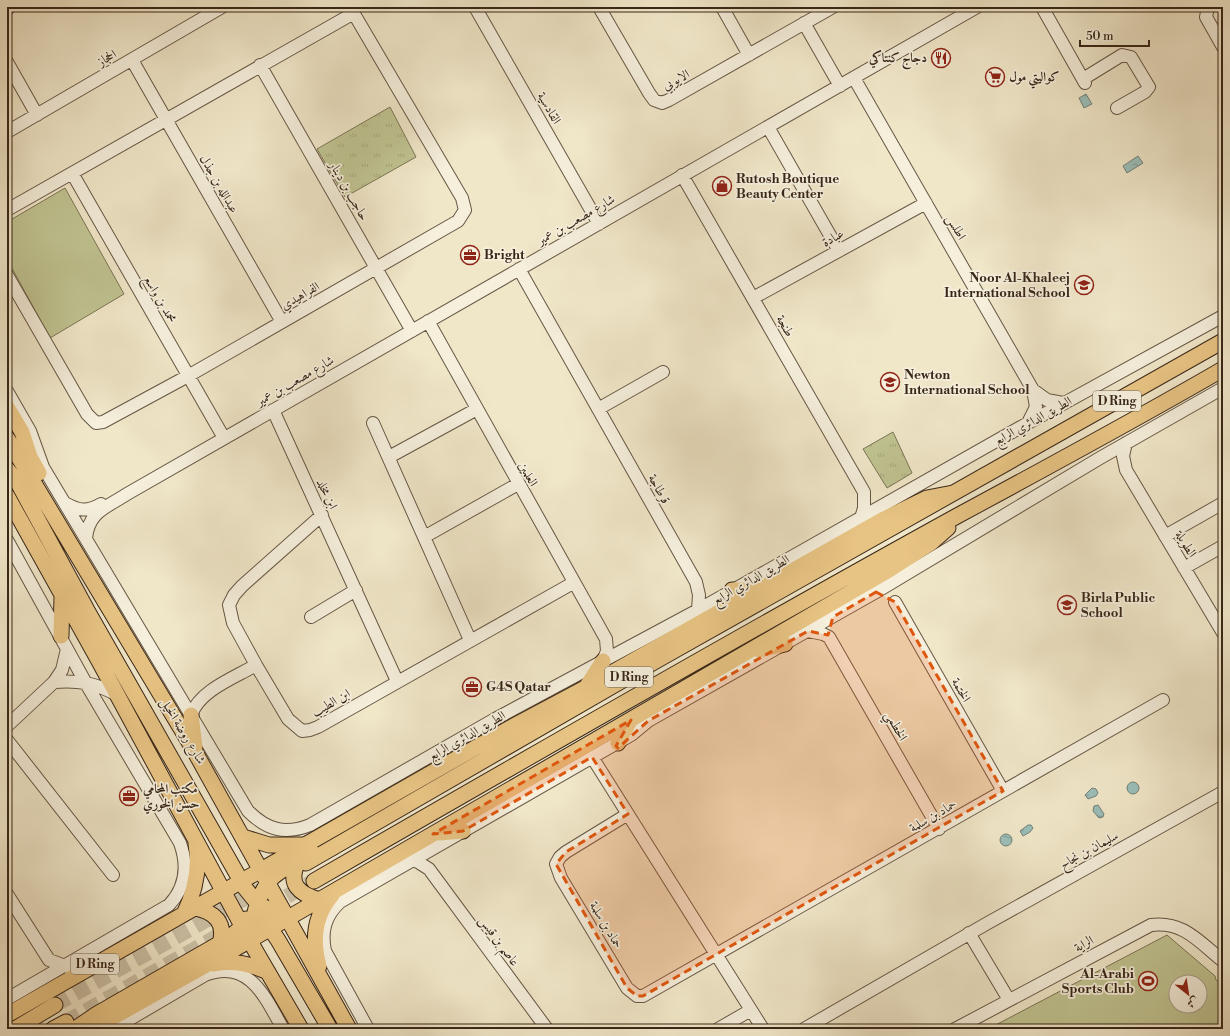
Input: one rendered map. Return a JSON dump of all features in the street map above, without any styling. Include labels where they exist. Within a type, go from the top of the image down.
[{"type":"main road","name":"الطريق الدائري الرابع","points":[[302,863],[661,658],[1223,341]]},
{"type":"main road","name":"D Ring","points":[[314,881],[590,722],[957,516],[1066,458],[1223,369]]},
{"type":"main road","points":[[7,407],[22,432],[33,462],[64,521],[74,550]]},
{"type":"main road","name":"شارع روضة الخيل","points":[[7,438],[195,752],[349,1029]]},
{"type":"main road","points":[[7,469],[17,481],[88,612],[242,881],[254,906],[271,928],[330,1029]]},
{"type":"main road","points":[[584,689],[903,509],[927,498],[953,493]]},
{"type":"main road","points":[[7,496],[195,837],[242,926],[301,1029]]},
{"type":"main road","name":"D Ring","points":[[92,1029],[345,885],[432,842],[631,720],[931,543],[950,526],[957,516]]},
{"type":"main road","points":[[727,592],[758,590]]},
{"type":"main road","points":[[62,595],[64,642]]},
{"type":"main road","points":[[747,652],[785,644]]},
{"type":"main road","points":[[584,689],[591,681],[603,661]]},
{"type":"main road","name":"D Ring","points":[[7,1015],[242,881],[265,876],[306,845],[473,749],[584,689]]},
{"type":"main road","points":[[191,715],[195,752]]},
{"type":"main road","points":[[618,742],[631,720]]},
{"type":"main road","points":[[65,1027],[97,1014],[220,943],[242,926],[254,906],[265,876],[274,877],[302,863],[436,782],[457,766],[473,749]]},
{"type":"main road","points":[[432,842],[463,831]]},
{"type":"main road","points":[[195,837],[198,869],[189,911],[212,913],[218,919],[222,926],[220,943]]},
{"type":"main road","points":[[243,837],[269,845],[306,845]]},
{"type":"main road","points":[[302,863],[294,870],[294,878],[297,887],[302,893],[320,900]]},
{"type":"main road","points":[[322,981],[314,940],[316,926],[319,914],[326,903],[345,885]]},
{"type":"main road","points":[[224,891],[254,906],[287,919]]},
{"type":"main road","points":[[250,940],[254,906]]},
{"type":"main road","points":[[205,966],[227,962],[238,962],[268,972]]},
{"type":"main road","points":[[15,1029],[56,1005]]},
{"type":"street","name":"الحجاز","points":[[7,132],[222,7]]},
{"type":"street","name":"القادسية","points":[[475,7],[598,224]]},
{"type":"street","name":"الايوبي","points":[[599,7],[649,93],[654,100],[662,103],[832,7]]},
{"type":"street","points":[[722,7],[749,55]]},
{"type":"street","name":"شارع مصعب بن عمير","points":[[86,538],[88,524],[93,517],[127,494],[977,7]]},
{"type":"street","points":[[1042,7],[1084,81],[1122,55],[1131,57],[1149,87],[1145,92],[1117,108]]},
{"type":"street","points":[[1208,7],[1206,17],[1223,47]]},
{"type":"street","name":"الفراهيدي","points":[[7,210],[260,65],[352,10],[462,198],[465,210],[458,221],[377,268],[110,420],[96,423],[87,414],[7,275]]},
{"type":"street","points":[[804,23],[840,86]]},
{"type":"street","name":"عبدالله بن جذل","points":[[132,60],[282,322]]},
{"type":"street","points":[[7,62],[37,115]]},
{"type":"street","name":"حاجب بن دينار","points":[[260,65],[412,330]]},
{"type":"street","name":"اطلس","points":[[854,78],[1033,390],[1036,407],[1028,422]]},
{"type":"street","points":[[768,127],[839,251]]},
{"type":"street","name":"محمد بن واسع","points":[[72,173],[224,438]]},
{"type":"street","name":"طنجة","points":[[682,175],[864,492]]},
{"type":"street","name":"عبادة","points":[[753,298],[926,203]]},
{"type":"street","name":"قرطاجة","points":[[519,269],[696,582],[699,595],[698,610]]},
{"type":"street","name":"الطريق الدائري الرابع","points":[[274,830],[286,831],[310,825],[495,719],[698,610],[727,592],[888,503],[1028,422],[1223,316]]},
{"type":"street","name":"العلمين","points":[[428,321],[573,583],[606,639]]},
{"type":"street","points":[[598,409],[663,372]]},
{"type":"street","points":[[463,831],[631,735],[648,721],[900,578],[1126,442],[1223,388]]},
{"type":"street","name":"اطلس","points":[[1033,390],[1047,400],[1064,403]]},
{"type":"street","name":"شارع روضة الخيل","points":[[7,391],[30,431],[43,467],[248,811],[256,820],[274,830]]},
{"type":"street","points":[[388,457],[476,409]]},
{"type":"street","name":"ابن مخلد","points":[[273,410],[397,681]]},
{"type":"street","points":[[373,423],[470,640]]},
{"type":"street","name":"الطويلة","points":[[1126,442],[1123,456],[1126,470],[1222,629]]},
{"type":"street","name":"الطويلة","points":[[1100,458],[1114,461],[1126,470]]},
{"type":"street","points":[[424,537],[518,484]]},
{"type":"street","points":[[861,518],[864,508],[864,492],[878,500],[888,503]]},
{"type":"street","name":"شارع مصعب بن عمير","points":[[65,503],[75,509],[85,510],[127,494]]},
{"type":"street","points":[[1165,536],[1223,503]]},
{"type":"street","name":"ابن الطيب","points":[[322,515],[242,586],[229,605],[233,623],[256,665],[288,719],[302,731],[318,727],[397,681],[573,583]]},
{"type":"street","points":[[7,540],[86,682],[180,843],[185,857],[186,868],[179,893],[169,905],[7,1000]]},
{"type":"street","points":[[1184,568],[1223,546]]},
{"type":"street","points":[[895,602],[896,587],[900,578]]},
{"type":"street","name":"قرطاجة","points":[[696,582],[707,591],[727,592]]},
{"type":"street","points":[[311,617],[356,590]]},
{"type":"street","points":[[876,592],[895,602]]},
{"type":"street","name":"الختمة","points":[[895,602],[1003,791]]},
{"type":"street","points":[[808,631],[823,634],[829,637],[833,617]]},
{"type":"street","name":"الخطمي","points":[[829,637],[939,829]]},
{"type":"street","points":[[606,639],[616,645],[627,647]]},
{"type":"street","points":[[603,661],[607,651],[606,639]]},
{"type":"street","points":[[9,721],[54,682],[62,670],[64,642]]},
{"type":"street","points":[[191,715],[195,705],[211,691],[256,665]]},
{"type":"street","points":[[54,682],[70,680],[86,682],[107,689],[117,695]]},
{"type":"street","points":[[154,683],[190,697],[211,691]]},
{"type":"street","name":"حماد بن سلمة","points":[[628,814],[566,852],[560,857],[556,864],[561,878],[627,988],[637,996],[643,996],[716,956],[1163,700]]},
{"type":"street","points":[[7,740],[113,875]]},
{"type":"street","points":[[592,756],[762,1029]]},
{"type":"street","name":"سليمان بن نجاح","points":[[804,1029],[969,933],[1223,792]]},
{"type":"street","points":[[368,1029],[325,951],[322,938],[325,924],[331,911],[340,902],[411,860],[432,842]]},
{"type":"street","points":[[429,869],[429,857],[432,842]]},
{"type":"street","name":"عاصم بن قيس","points":[[411,860],[418,862],[429,869],[547,1029]]},
{"type":"street","points":[[7,894],[49,960],[64,966],[84,970]]},
{"type":"street","name":"الراية","points":[[955,1029],[1151,925],[1164,923],[1184,929],[1223,961]]},
{"type":"street","points":[[969,933],[1009,1000]]},
{"type":"street","points":[[47,976],[49,960]]},
{"type":"street","points":[[113,1029],[205,975],[227,970],[239,972],[252,980],[283,1029]]},
{"type":"street","points":[[718,1029],[751,1010]]},
{"type":"highlighted area","points":[[876,592],[895,602],[1003,791],[643,996],[637,996],[627,988],[556,864],[566,852],[628,814],[592,757],[463,831],[433,834],[631,720],[616,746],[618,748],[648,721],[808,631],[828,635],[833,617]]},
{"type":"green space","points":[[390,107],[416,157],[345,197],[317,149]]},
{"type":"green space","points":[[65,188],[124,294],[50,338],[7,259],[7,222]]},
{"type":"green space","points":[[893,432],[912,473],[887,488],[863,449]]},
{"type":"green space","name":"Al-Arabi Sports Club","points":[[1167,935],[1215,976],[1216,980],[1223,986],[1223,1029],[988,1029]]},
{"type":"water","points":[[1086,94],[1092,104],[1084,108],[1079,98]]},
{"type":"water","points":[[1138,156],[1143,163],[1127,173],[1123,166]]},
{"type":"water","points":[[1133,782],[1137,784],[1139,788],[1137,792],[1133,794],[1129,792],[1127,788],[1129,784]]},
{"type":"water","points":[[1092,788],[1096,789],[1098,793],[1096,796],[1088,799],[1085,795]]},
{"type":"water","points":[[1098,805],[1104,814],[1103,817],[1099,818],[1093,811],[1094,806]]},
{"type":"water","points":[[1028,825],[1031,825],[1033,828],[1030,832],[1023,836],[1020,831]]},
{"type":"water","points":[[1004,834],[1008,834],[1012,840],[1008,846],[1004,846],[1000,842],[1000,838]]},
{"type":"tunnel","points":[[267,908],[310,883]]},
{"type":"tunnel","points":[[55,1005],[262,889]]},
{"type":"tunnel","points":[[66,1022],[230,929]]},
{"type":"place","name":"دجاج كنتاكي","points":[[941,58]]},
{"type":"place","name":"كواليتي مول","points":[[995,77]]},
{"type":"place","name":"Rutosh Boutique Beauty Center","points":[[722,186]]},
{"type":"place","name":"Bright","points":[[470,255]]},
{"type":"place","name":"Noor Al-Khaleej International School","points":[[1084,285]]},
{"type":"place","name":"Newton International School","points":[[890,382]]},
{"type":"place","name":"Birla Public School","points":[[1067,605]]},
{"type":"place","name":"G4S Qatar","points":[[472,687]]},
{"type":"place","name":"مكتب المحامي حسن الخوري","points":[[129,796]]},
{"type":"place","name":"Al-Arabi Sports Club","points":[[1148,981]]}]
